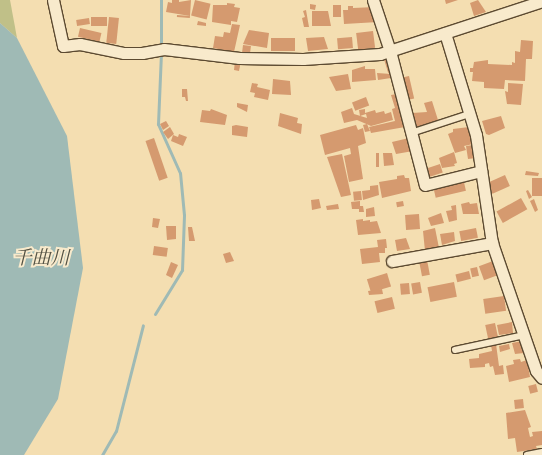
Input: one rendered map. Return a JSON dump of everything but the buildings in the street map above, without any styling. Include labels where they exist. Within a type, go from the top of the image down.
[{"type":"street","points":[[53,0],[63,46],[80,44],[124,53],[159,50],[239,58],[303,59],[380,54],[542,1]]},
{"type":"street","points":[[373,0],[390,51],[425,184],[481,171]]},
{"type":"street","points":[[445,33],[476,135],[492,243],[536,371],[542,378]]},
{"type":"street","points":[[392,261],[492,243]]},
{"type":"lane","points":[[411,133],[469,114]]},
{"type":"lane","points":[[455,350],[525,335]]},
{"type":"lane","points":[[527,455],[542,452]]},
{"type":"green space","points":[[0,0],[10,0],[17,38],[0,23]]},
{"type":"water","name":"千曲川","points":[[0,23],[17,38],[67,136],[83,268],[58,399],[24,455],[0,455]]},
{"type":"waterway","points":[[161,0],[161,47]]},
{"type":"waterway","points":[[155,314],[182,270],[184,215],[180,173],[158,124],[161,53]]},
{"type":"waterway","points":[[102,455],[116,431],[143,325]]}]
